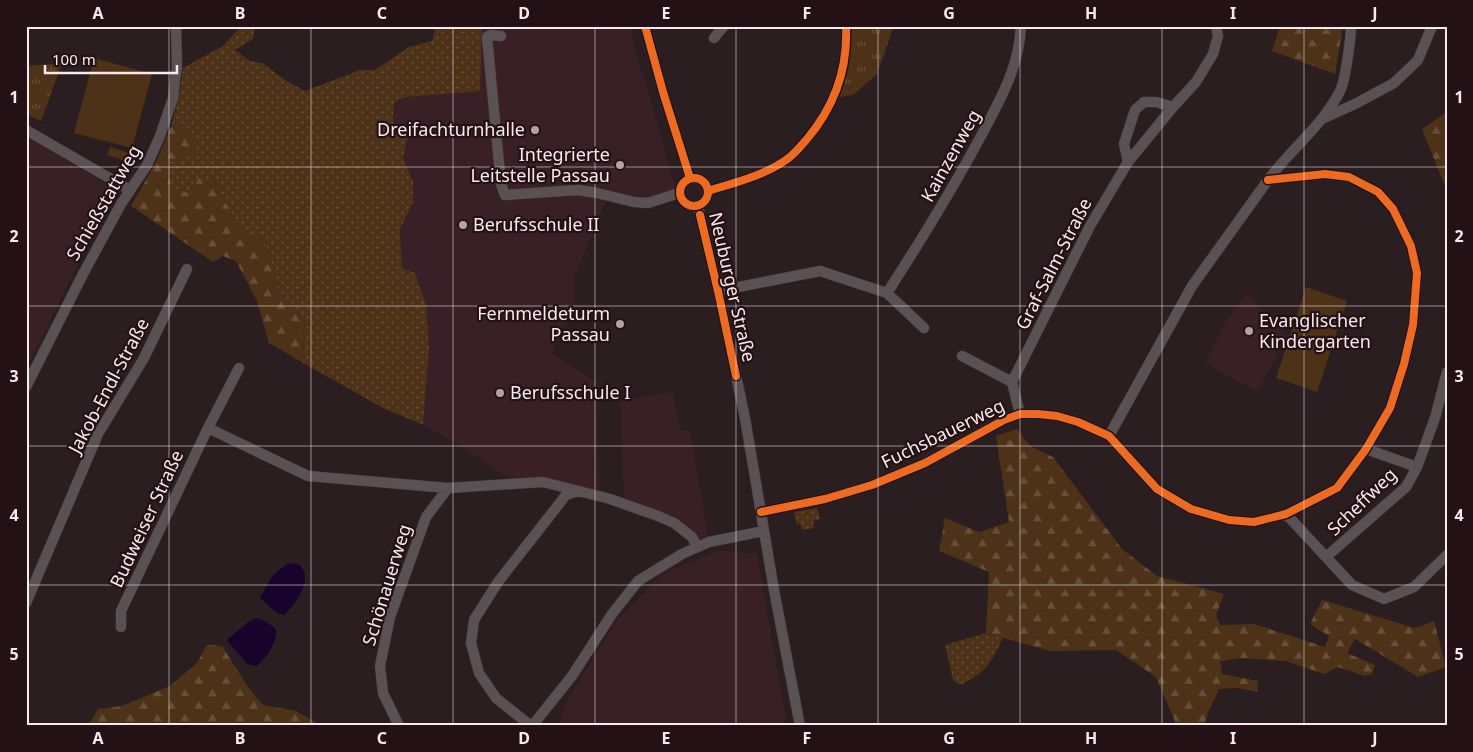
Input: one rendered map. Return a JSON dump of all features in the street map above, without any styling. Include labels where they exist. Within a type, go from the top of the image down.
[{"type":"street","name":"Schießstattweg","points":[[26,387],[82,274],[130,190],[147,165],[160,136],[173,98],[177,67],[176,26]]},
{"type":"street","points":[[645,26],[665,100],[690,178]]},
{"type":"street","points":[[714,38],[724,26]]},
{"type":"street","points":[[708,191],[736,183],[775,167],[788,159],[810,135],[826,112],[839,83],[846,55],[846,26]]},
{"type":"street","name":"Kainzenweg","points":[[887,293],[952,189],[994,110],[1016,64],[1021,26]]},
{"type":"street","name":"Graf-Salm-Straße","points":[[1012,382],[1090,226],[1128,162],[1196,82],[1213,54],[1218,36],[1216,26]]},
{"type":"street","points":[[1268,180],[1325,174],[1349,177],[1378,192],[1392,209],[1411,246],[1417,273],[1413,325],[1404,364],[1390,408],[1366,449],[1337,488],[1286,514],[1254,522],[1229,520],[1191,509],[1157,489],[1108,436],[1192,286],[1268,180],[1280,164],[1324,118],[1342,88],[1351,26]]},
{"type":"street","points":[[1324,118],[1394,83],[1418,60],[1432,26]]},
{"type":"street","points":[[501,36],[490,35],[487,37],[501,184],[505,195],[578,190],[597,192],[634,202],[648,203],[680,193]]},
{"type":"street","points":[[1128,162],[1124,144],[1135,110],[1144,102],[1156,102],[1173,107]]},
{"type":"street","points":[[26,130],[130,190]]},
{"type":"street","points":[[690,178],[700,179],[708,191],[705,200],[698,206],[686,204],[680,193],[681,185],[690,178]]},
{"type":"street","name":"Neuburger Straße","points":[[698,206],[743,410],[800,726]]},
{"type":"street","name":"Jakob-Endl-Straße","points":[[26,603],[98,434],[144,358],[187,269]]},
{"type":"street","points":[[718,291],[820,271],[887,293],[924,328]]},
{"type":"street","points":[[962,356],[1012,382],[1020,414]]},
{"type":"street","name":"Budweiser Straße","points":[[121,626],[121,611],[208,428],[239,368]]},
{"type":"street","name":"Scheffweg","points":[[1326,557],[1406,487],[1417,467],[1436,418],[1447,372]]},
{"type":"street","name":"Fuchsbauerweg","points":[[761,512],[825,499],[872,485],[925,463],[1004,420],[1020,414],[1057,416],[1078,422],[1108,436]]},
{"type":"street","points":[[208,428],[308,476],[448,488],[543,482],[610,499],[658,516],[674,523],[692,536],[697,547]]},
{"type":"street","name":"Scheffweg","points":[[1366,449],[1417,467]]},
{"type":"street","name":"Schönauerweg","points":[[399,726],[384,693],[380,666],[390,617],[426,516],[448,488]]},
{"type":"street","points":[[579,491],[566,495],[498,582],[474,620],[471,643],[479,673],[496,698],[532,726],[572,676],[612,614],[638,581],[670,560],[709,542],[764,531]]},
{"type":"street","points":[[1286,514],[1352,586],[1384,599],[1414,587],[1447,555]]},
{"type":"shaded area","points":[[482,26],[631,26],[635,50],[672,178],[679,194],[649,203],[608,196],[574,278],[575,305],[551,353],[596,382],[599,496],[543,483],[518,483],[423,425],[429,348],[402,269],[400,229],[413,202],[413,181],[403,158],[408,135],[395,133],[393,125],[394,102],[406,97],[480,91]]},
{"type":"shaded area","points":[[26,137],[109,185],[116,191],[117,198],[79,262],[26,369]]},
{"type":"shaded area","points":[[1246,293],[1287,337],[1257,392],[1205,363],[1226,321]]},
{"type":"shaded area","points":[[673,392],[680,430],[690,429],[709,541],[696,547],[691,536],[624,505],[620,401]]},
{"type":"shaded area","points":[[719,550],[757,554],[787,726],[557,726],[569,697],[618,619],[662,574]]},
{"type":"shaded area","points":[[290,563],[300,565],[305,581],[299,597],[284,615],[277,613],[260,598],[275,574]]},
{"type":"shaded area","points":[[257,618],[267,622],[276,629],[276,635],[271,650],[257,666],[247,664],[227,640],[247,623]]},
{"type":"green space","points":[[255,26],[253,39],[235,50],[250,61],[262,63],[285,80],[305,91],[360,70],[375,70],[409,47],[432,41],[436,26],[482,26],[480,91],[406,97],[394,102],[393,125],[395,133],[408,135],[403,158],[413,181],[413,202],[400,229],[402,268],[415,273],[426,305],[429,348],[423,425],[383,408],[303,363],[304,320],[277,288],[274,270],[263,240],[233,223],[231,210],[221,198],[215,180],[191,194],[170,187],[168,162],[196,154],[198,139],[183,124],[171,127],[178,101],[183,68],[223,46],[239,28]]},
{"type":"green space","points":[[846,26],[894,26],[877,74],[853,95],[833,98]]},
{"type":"green space","points":[[1280,26],[1343,26],[1335,74],[1272,51]]},
{"type":"green space","points":[[94,58],[152,74],[132,148],[74,133]]},
{"type":"green space","points":[[62,63],[41,121],[26,114],[26,66]]},
{"type":"green space","points":[[1447,112],[1447,191],[1422,129]]},
{"type":"green space","points":[[183,124],[198,139],[196,155],[168,162],[171,187],[191,194],[198,179],[215,180],[221,198],[231,210],[233,223],[263,240],[274,270],[277,288],[304,320],[303,363],[269,343],[257,301],[236,261],[223,256],[213,262],[131,206],[155,164],[171,127]]},
{"type":"green space","points":[[110,147],[135,155],[132,163],[107,155]]},
{"type":"green space","points":[[1306,287],[1347,301],[1317,392],[1276,378]]},
{"type":"green space","points":[[1017,429],[1030,446],[1053,457],[1122,549],[1157,576],[1224,594],[1216,615],[1220,625],[1254,624],[1325,647],[1329,636],[1310,624],[1322,600],[1415,628],[1434,621],[1446,667],[1418,677],[1355,639],[1347,653],[1375,665],[1372,674],[1365,676],[1338,667],[1324,674],[1286,661],[1240,658],[1220,661],[1222,674],[1258,681],[1257,692],[1237,688],[1219,689],[1204,726],[1177,726],[1156,677],[1116,650],[1050,651],[986,633],[989,572],[939,551],[945,518],[979,532],[1009,522],[996,436]]},
{"type":"green space","points":[[817,508],[820,519],[813,521],[814,528],[802,530],[800,523],[797,524],[794,512]]},
{"type":"green space","points":[[986,633],[1003,638],[987,666],[969,681],[960,685],[953,680],[945,645]]},
{"type":"green space","points":[[207,645],[222,646],[248,687],[263,705],[296,711],[322,726],[88,726],[98,709],[122,706],[170,686],[197,663]]},
{"type":"cycle path","points":[[645,26],[690,178]]},
{"type":"cycle path","points":[[708,191],[777,166],[792,156],[807,139],[825,114],[842,72],[845,57],[846,26]]},
{"type":"cycle path","points":[[761,512],[825,499],[872,485],[925,463],[1004,420],[1020,414],[1057,416],[1078,422],[1109,436],[1157,489],[1191,509],[1229,520],[1254,522],[1286,514],[1337,488],[1366,449],[1390,408],[1404,364],[1413,325],[1417,273],[1411,246],[1393,209],[1378,192],[1349,177],[1325,174],[1268,180]]},
{"type":"cycle path","points":[[694,178],[704,182],[708,192],[704,202],[694,206],[684,202],[680,192],[684,182],[694,178]]},
{"type":"cycle path","points":[[700,215],[736,376]]},
{"type":"place","name":"Dreifachturnhalle","points":[[535,130]]},
{"type":"place","name":"Integrierte Leitstelle Passau","points":[[620,165]]},
{"type":"place","name":"Berufsschule II","points":[[463,225]]},
{"type":"place","name":"Fernmeldeturm Passau","points":[[620,324]]},
{"type":"place","name":"Evanglischer Kindergarten","points":[[1249,331]]},
{"type":"place","name":"Berufsschule I","points":[[500,393]]}]
